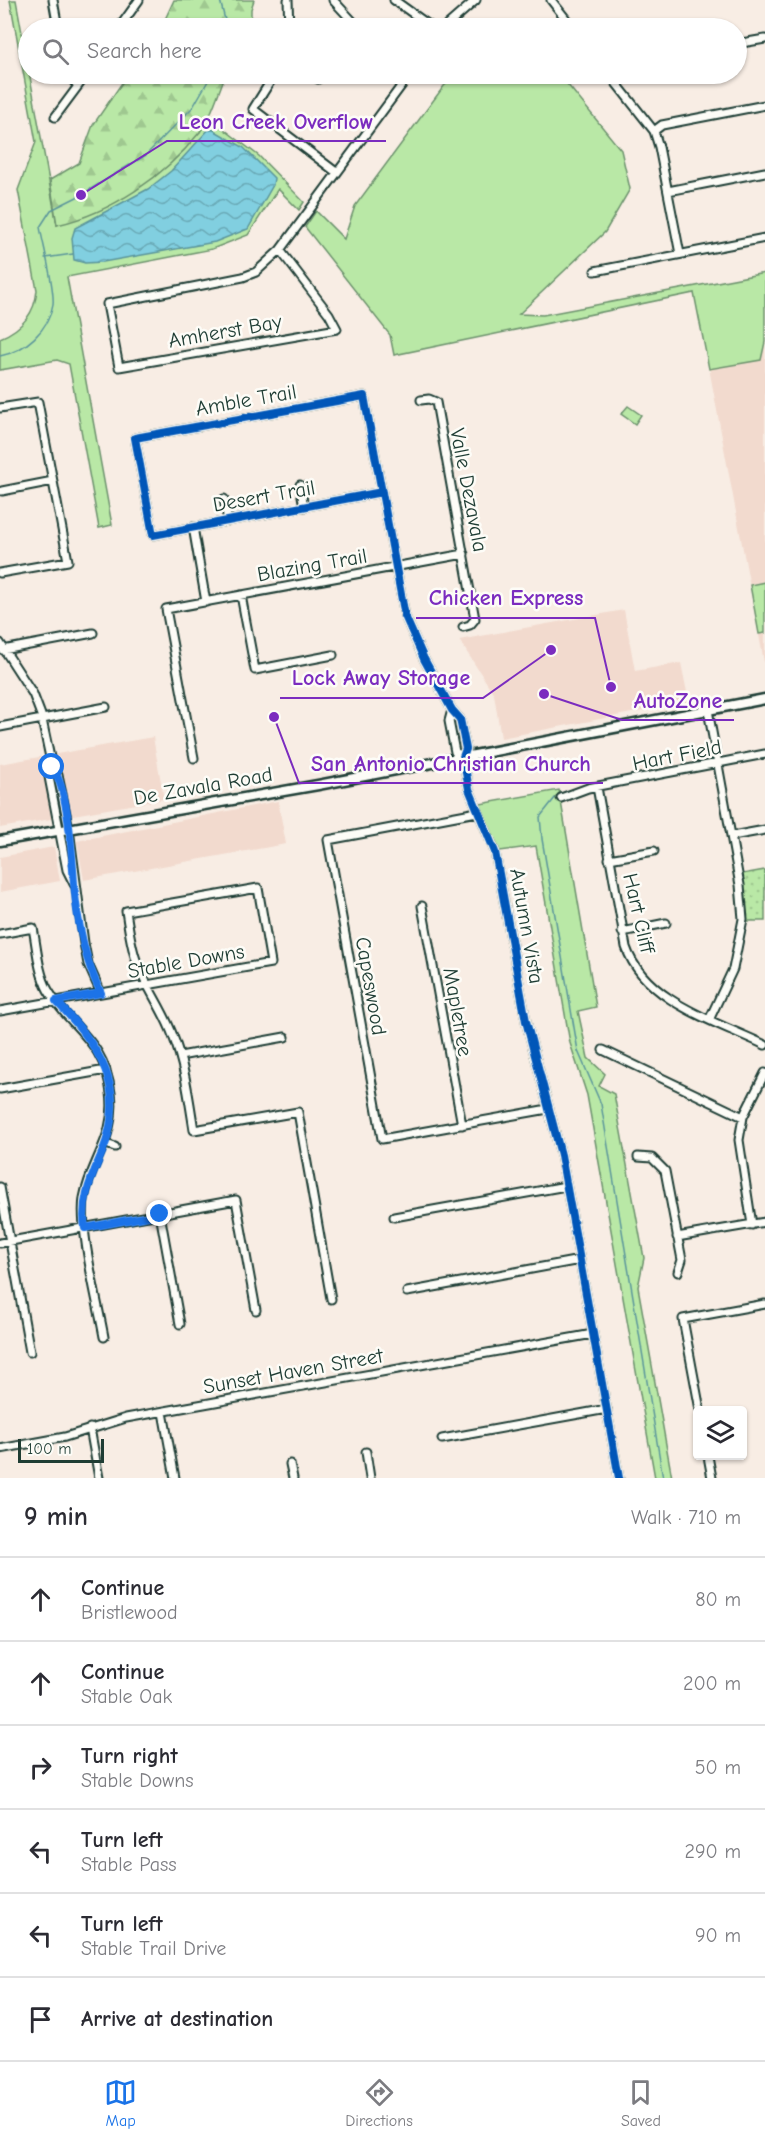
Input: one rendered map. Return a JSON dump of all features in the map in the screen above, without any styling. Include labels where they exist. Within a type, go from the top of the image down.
[{"type":"main road","name":"De Zavala Road","points":[[0,841],[463,757],[765,699]]},
{"type":"street","points":[[53,0],[56,18]]},
{"type":"street","points":[[126,18],[139,0]]},
{"type":"street","points":[[288,0],[289,18]]},
{"type":"street","points":[[333,0],[350,18]]},
{"type":"street","points":[[394,0],[419,18]]},
{"type":"street","points":[[455,18],[476,0]]},
{"type":"street","points":[[551,0],[565,18]]},
{"type":"street","points":[[747,42],[765,39]]},
{"type":"street","points":[[268,84],[254,109],[336,172]]},
{"type":"street","points":[[280,250],[402,84]]},
{"type":"street","points":[[618,84],[654,131],[680,254]]},
{"type":"street","points":[[55,117],[78,86]]},
{"type":"street","points":[[654,131],[662,125],[765,105]]},
{"type":"street","points":[[668,191],[765,172]]},
{"type":"street","points":[[595,271],[765,238]]},
{"type":"street","name":"Amherst Bay","points":[[280,250],[330,314],[337,329],[119,367],[107,304],[243,277],[256,272],[280,250]]},
{"type":"street","name":"Amble Trail","points":[[153,535],[135,438],[364,396]]},
{"type":"street","name":"Autumn Vista","points":[[364,396],[395,567],[410,628],[452,710],[460,719],[466,749],[463,757],[469,789],[495,852],[526,1021],[566,1186],[619,1478]]},
{"type":"street","name":"Valle Dezavala","points":[[421,400],[429,399],[435,402],[464,554],[476,619],[470,626],[463,627]]},
{"type":"street","points":[[0,408],[38,402],[68,561],[0,573]]},
{"type":"street","points":[[2,490],[53,481]]},
{"type":"street","points":[[300,485],[304,507]]},
{"type":"street","name":"Desert Trail","points":[[153,535],[382,492]]},
{"type":"street","points":[[224,499],[228,521]]},
{"type":"street","points":[[193,527],[206,602]]},
{"type":"street","name":"Blazing Trail","points":[[194,758],[166,609],[464,554]]},
{"type":"street","points":[[241,595],[255,669],[333,655]]},
{"type":"street","points":[[93,633],[1,648],[33,694],[42,719],[52,767],[49,777],[64,830],[67,870],[74,885],[88,964],[101,993]]},
{"type":"street","points":[[0,727],[106,707]]},
{"type":"street","name":"Autumn Vista","points":[[452,710],[449,721],[455,752],[463,757]]},
{"type":"street","points":[[708,710],[742,902],[741,936],[733,969],[711,1018]]},
{"type":"street","name":"Hart Field","points":[[561,798],[597,787],[765,754]]},
{"type":"street","name":"Hart Cliff","points":[[597,787],[622,932],[632,963],[648,984],[669,999],[765,1045]]},
{"type":"street","name":"Capeswood","points":[[462,1125],[382,1139],[328,840],[477,812]]},
{"type":"street","points":[[732,836],[765,830]]},
{"type":"street","points":[[609,859],[654,851]]},
{"type":"street","name":"Stable Downs","points":[[0,1011],[271,963],[258,888],[126,911],[134,956],[148,984]]},
{"type":"street","name":"Mapletree","points":[[422,906],[462,1125]]},
{"type":"street","points":[[622,932],[666,923]]},
{"type":"street","points":[[0,934],[33,928],[42,976],[56,1001],[88,1036],[106,1070],[112,1106],[106,1144],[84,1197],[85,1228],[104,1337]]},
{"type":"street","points":[[148,984],[173,1035],[180,1056],[194,1130],[298,1112],[331,1299]]},
{"type":"street","points":[[180,1056],[285,1037]]},
{"type":"street","points":[[603,1050],[743,1117]]},
{"type":"street","points":[[0,1089],[106,1070]]},
{"type":"street","points":[[753,1225],[739,1140],[743,1117],[765,1073]]},
{"type":"street","points":[[462,1125],[548,1109]]},
{"type":"street","points":[[106,1144],[115,1147]]},
{"type":"street","points":[[638,1157],[652,1158],[665,1171],[682,1260],[678,1272]]},
{"type":"street","points":[[87,1164],[96,1167]]},
{"type":"street","points":[[394,1217],[566,1186]]},
{"type":"street","points":[[0,1187],[30,1352]]},
{"type":"street","points":[[0,1243],[236,1200],[256,1310]]},
{"type":"street","points":[[160,1214],[180,1324]]},
{"type":"street","points":[[677,1238],[765,1222]]},
{"type":"street","points":[[407,1292],[580,1260]]},
{"type":"street","points":[[699,1406],[683,1319],[765,1304]]},
{"type":"street","name":"Sunset Haven Street","points":[[0,1449],[65,1437],[90,1428],[163,1412],[593,1334]]},
{"type":"street","points":[[442,1439],[607,1409]]},
{"type":"street","points":[[163,1412],[175,1478]]},
{"type":"street","points":[[90,1428],[99,1478]]},
{"type":"street","points":[[366,1452],[370,1478]]},
{"type":"street","points":[[709,1460],[712,1478]]},
{"type":"street","points":[[290,1464],[293,1478]]},
{"type":"shaded area","points":[[765,280],[765,667],[695,293]]},
{"type":"shaded area","points":[[624,610],[635,671],[681,663],[689,702],[501,738],[494,694],[459,640]]},
{"type":"shaded area","points":[[153,737],[164,799],[0,828],[0,764]]},
{"type":"shaded area","points":[[278,801],[286,844],[84,880],[77,841]]},
{"type":"shaded area","points":[[54,847],[60,881],[0,892],[0,857]]},
{"type":"green space","points":[[10,0],[16,0],[19,18],[18,44]]},
{"type":"green space","points":[[174,0],[254,0],[251,18],[166,18]]},
{"type":"green space","points":[[25,84],[31,84],[57,225],[200,132],[208,117],[259,156],[304,202],[299,210],[278,189],[248,235],[212,249],[67,277],[112,525],[99,528],[69,364],[57,360],[0,370],[0,338],[21,325],[30,313],[36,298],[37,290],[18,190],[36,142]]},
{"type":"green space","points":[[121,84],[222,84],[204,127],[170,164],[136,191],[117,202],[97,212],[57,225],[50,180],[79,163],[93,125]]},
{"type":"green space","points":[[446,84],[567,84],[621,150],[630,189],[605,232],[519,314],[543,315],[765,273],[765,342],[761,360],[709,369],[694,293],[394,355],[390,335],[305,227],[316,211],[344,239],[355,206]]},
{"type":"green space","points":[[628,406],[641,415],[635,424],[621,414]]},
{"type":"green space","points":[[765,582],[765,633],[759,634],[750,585]]},
{"type":"green space","points":[[559,790],[596,1007],[578,1011],[588,1058],[605,1074],[599,1086],[614,1094],[644,1258],[638,1287],[672,1478],[655,1478],[587,1095],[570,1043],[536,846],[500,851],[480,804]]},
{"type":"green space","points":[[765,870],[765,921],[747,921],[742,874]]},
{"type":"water","points":[[210,128],[243,147],[274,178],[273,185],[248,229],[215,242],[103,262],[85,263],[74,260],[72,238],[75,228],[148,189],[171,171]]},
{"type":"waterway","points":[[220,0],[224,18]]},
{"type":"waterway","points":[[0,356],[27,344],[41,331],[51,313],[52,288],[40,227],[51,210],[81,195],[146,155],[193,107],[206,84]]},
{"type":"waterway","points":[[45,258],[73,254]]},
{"type":"waterway","points":[[555,798],[540,817],[542,839],[578,1051],[601,1104],[663,1478]]},
{"type":"cycle path","points":[[382,492],[153,535],[135,438],[364,396],[405,616],[424,659],[452,710],[460,719],[466,749],[463,757],[469,789],[495,852],[526,1021],[561,1155],[619,1478]]},
{"type":"place","name":"Leon Creek Overflow","points":[[81,195]]},
{"type":"place","name":"Lock Away Storage","points":[[551,650]]},
{"type":"place","name":"Chicken Express","points":[[611,687]]},
{"type":"place","name":"AutoZone","points":[[544,694]]},
{"type":"place","name":"San Antonio Christian Church","points":[[274,717]]},
{"type":"route","points":[[52,767],[58,775],[69,829],[75,868],[74,885],[88,964],[101,993],[56,1001],[81,1027],[101,1058],[109,1081],[112,1106],[106,1144],[84,1197],[85,1228],[160,1214]]}]
